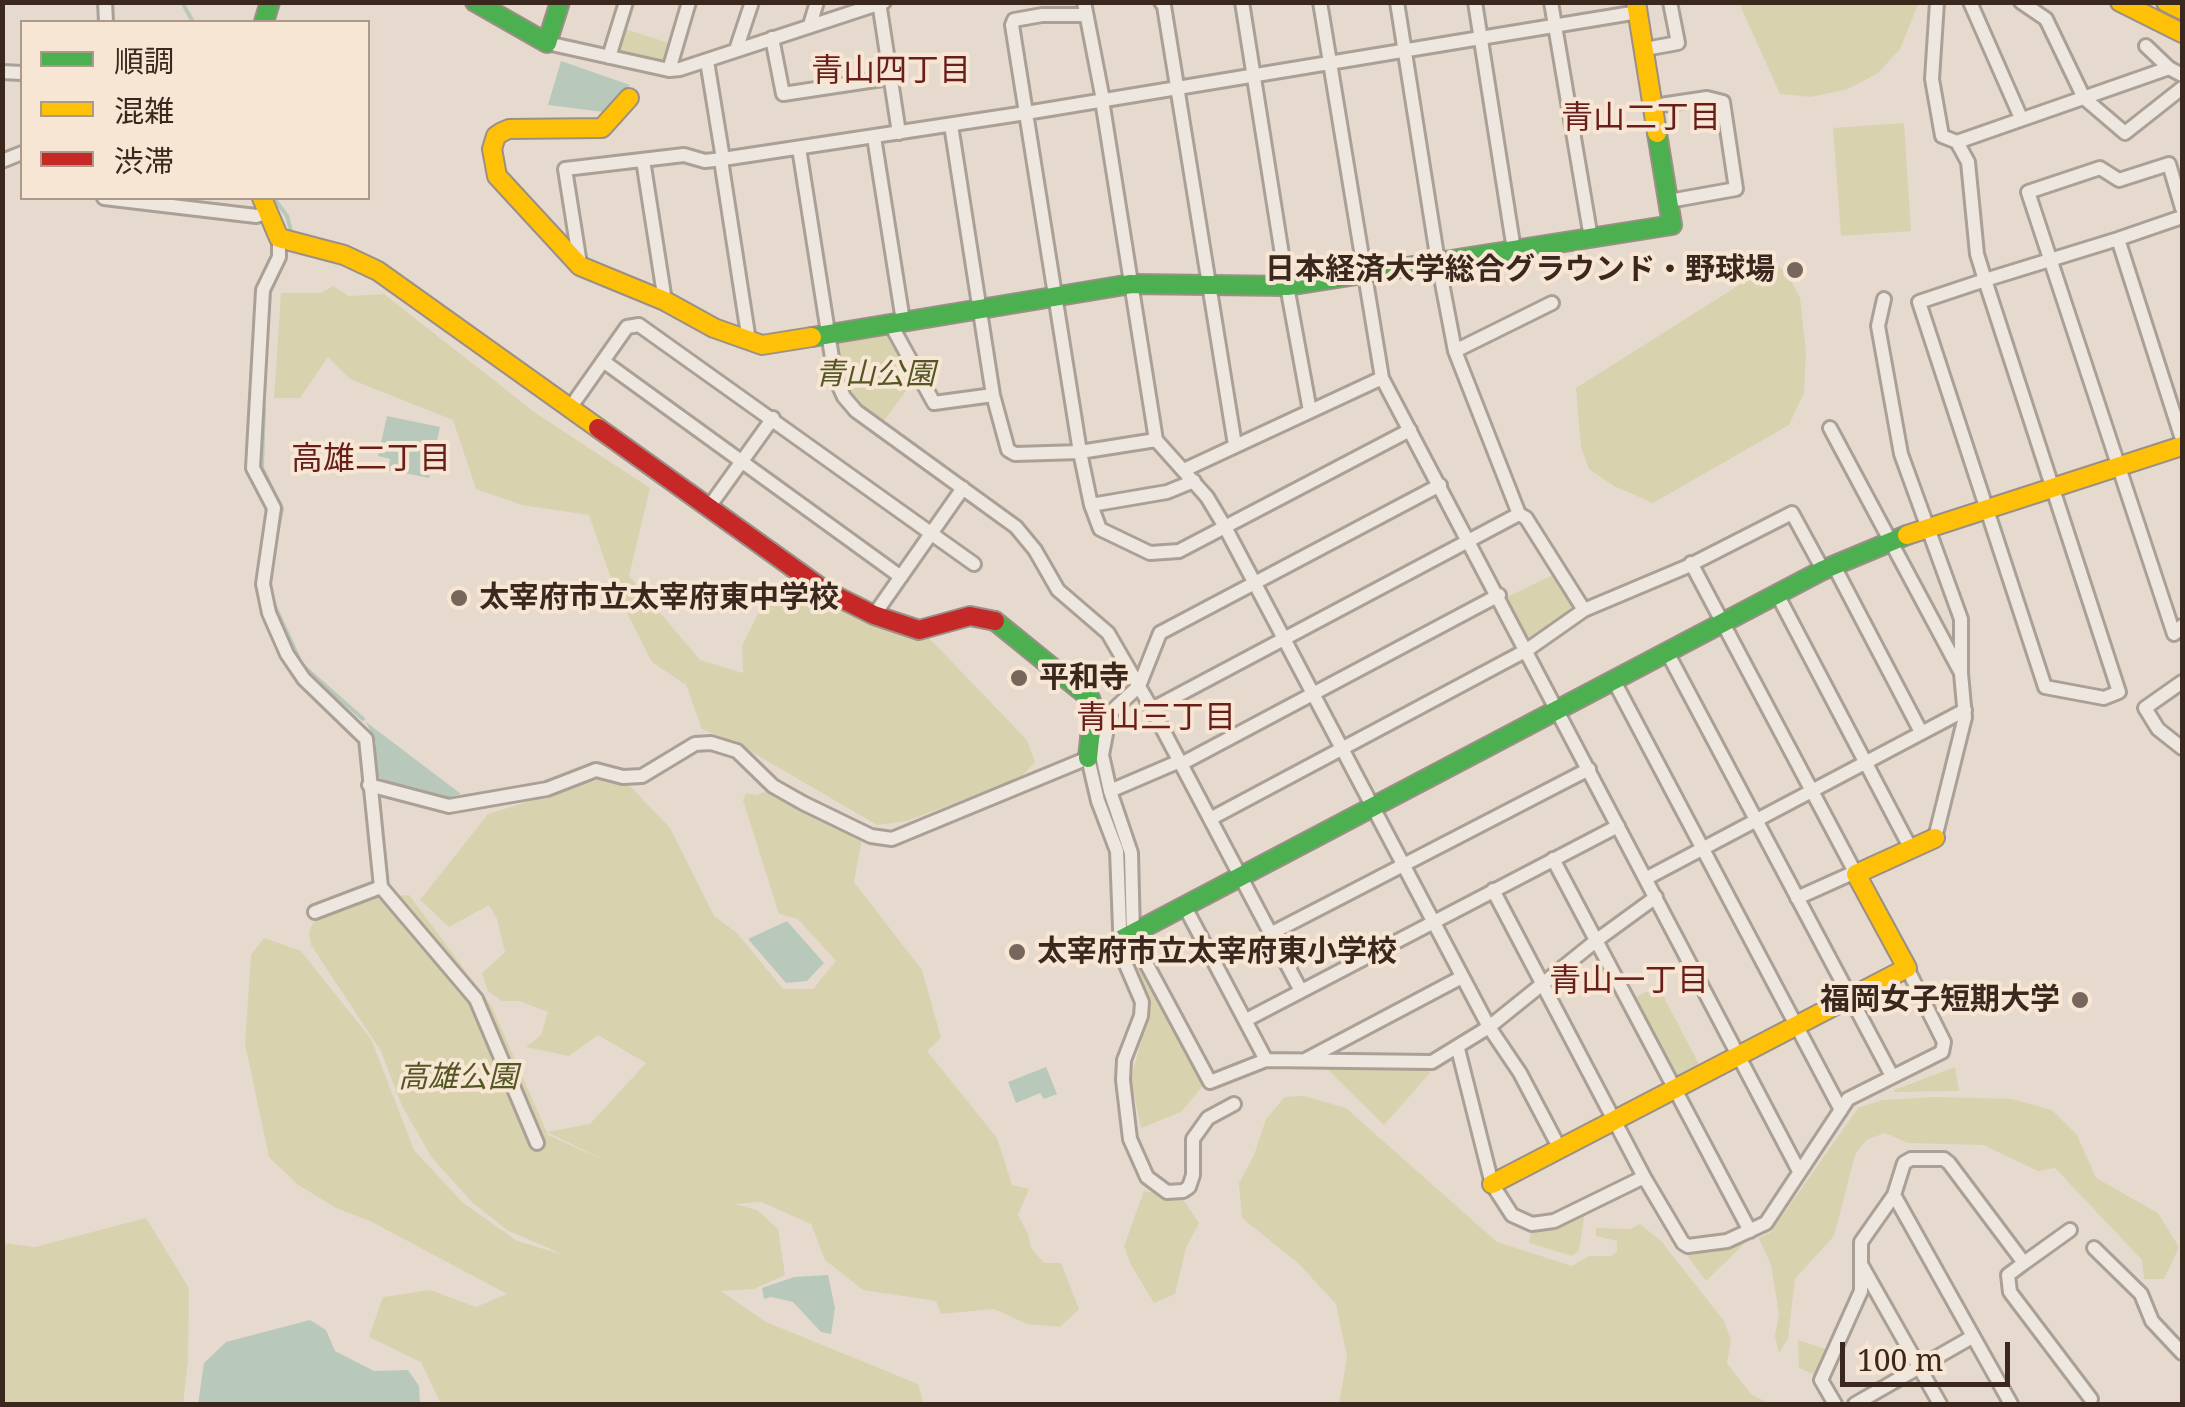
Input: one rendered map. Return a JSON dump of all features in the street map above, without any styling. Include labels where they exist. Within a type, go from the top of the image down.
[{"type":"main road","points":[[475,2],[547,43],[560,2]]},
{"type":"main road","points":[[2120,2],[2182,33]]},
{"type":"main road","points":[[2166,2],[2182,10]]},
{"type":"main road","points":[[629,98],[602,128],[508,128],[493,142],[497,176],[580,266],[665,301],[714,328],[762,345],[1131,284],[1287,286],[1672,226],[1637,7]]},
{"type":"main road","points":[[264,205],[279,238],[344,256],[378,271],[824,590],[874,615],[924,631],[970,616],[994,620],[1090,698],[1093,709],[1088,758]]},
{"type":"main road","points":[[1128,936],[1828,568],[1927,527],[2119,467],[2182,442]]},
{"type":"main road","points":[[1492,1184],[1907,968],[1856,873],[1935,838]]},
{"type":"street","points":[[609,57],[626,2]]},
{"type":"street","points":[[668,70],[689,2]]},
{"type":"street","points":[[736,50],[752,2]]},
{"type":"street","points":[[810,25],[817,2]]},
{"type":"street","points":[[1161,2],[1235,444]]},
{"type":"street","points":[[1242,2],[1310,411]]},
{"type":"street","points":[[1320,2],[1382,378],[1799,1171]]},
{"type":"street","points":[[1398,2],[1438,262],[1456,351],[1519,514],[1526,518],[1584,610]]},
{"type":"street","points":[[1476,2],[1514,250]]},
{"type":"street","points":[[1551,2],[1591,238]]},
{"type":"street","points":[[1645,49],[1678,43],[1670,2]]},
{"type":"street","points":[[1938,2],[1932,79],[1942,136],[1957,142],[1968,162],[1977,254],[1985,280],[2118,692],[2104,698],[2044,687],[1919,302],[1985,280],[2118,239],[2182,217]]},
{"type":"street","points":[[1970,2],[2021,118]]},
{"type":"street","points":[[2020,2],[2046,20],[2084,98],[2124,133],[2182,88]]},
{"type":"street","points":[[547,43],[668,70],[708,61],[881,3],[898,133]]},
{"type":"street","points":[[580,266],[565,169],[684,155],[705,162],[722,160],[1406,52],[1555,27],[1637,7]]},
{"type":"street","points":[[1410,430],[1225,528],[1179,551],[1150,553],[1100,530],[1080,452],[1014,20],[1085,8],[1156,440],[1189,476],[1225,528],[1432,922],[1560,1149]]},
{"type":"street","points":[[772,38],[783,94],[889,78]]},
{"type":"street","points":[[2146,46],[2182,75]]},
{"type":"street","points":[[708,61],[749,341]]},
{"type":"street","points":[[1957,142],[2169,68]]},
{"type":"street","points":[[1654,106],[1707,98],[1724,102],[1736,188],[1669,201]]},
{"type":"street","points":[[951,125],[993,395],[1008,450],[1014,454],[1080,452],[1156,440]]},
{"type":"street","points":[[874,137],[896,322],[934,403],[993,395]]},
{"type":"street","points":[[799,148],[834,378],[849,404],[1026,536],[1054,585],[1108,633],[1140,686],[1301,991]]},
{"type":"street","points":[[643,160],[665,301]]},
{"type":"street","points":[[2182,208],[2170,164],[2119,180],[2100,168],[2028,192],[2174,634],[2182,626]]},
{"type":"street","points":[[121,200],[256,216],[264,205]]},
{"type":"street","points":[[279,238],[279,258],[263,290],[253,468],[274,508],[263,584],[269,613],[287,654],[304,679],[366,739],[381,887],[476,999],[537,1142]]},
{"type":"street","points":[[2118,239],[2182,442]]},
{"type":"street","points":[[1884,299],[1878,326],[1901,454],[1961,619],[1965,710],[1935,838]]},
{"type":"street","points":[[1456,351],[1552,304]]},
{"type":"street","points":[[570,408],[627,328],[639,326],[974,564]]},
{"type":"street","points":[[603,361],[901,577]]},
{"type":"street","points":[[1091,505],[1167,492],[1235,444],[1382,378]]},
{"type":"street","points":[[708,507],[773,418]]},
{"type":"street","points":[[1830,428],[1961,673]]},
{"type":"street","points":[[1234,1104],[1208,1118],[1193,1140],[1189,1187],[1167,1192],[1147,1177],[1130,1139],[1124,1088],[1124,1060],[1141,1016],[1142,1002],[1121,953],[1128,936],[1131,852],[1102,762],[1108,717],[1140,686],[1160,633],[1440,485]]},
{"type":"street","points":[[874,615],[963,488]]},
{"type":"street","points":[[1210,819],[1526,650],[1584,610],[1691,564],[1792,513],[1922,732]]},
{"type":"street","points":[[1152,709],[1519,514]]},
{"type":"street","points":[[1691,564],[1856,873],[1797,898]]},
{"type":"street","points":[[1777,594],[1911,849]]},
{"type":"street","points":[[1110,791],[1180,763],[1499,595]]},
{"type":"street","points":[[1668,652],[1892,1076]]},
{"type":"street","points":[[1614,680],[1841,1110]]},
{"type":"street","points":[[2182,682],[2145,708],[2158,729],[2182,747]]},
{"type":"street","points":[[1647,878],[1965,710]]},
{"type":"street","points":[[369,786],[449,806],[547,788],[596,770],[623,777],[642,776],[695,744],[710,742],[737,752],[773,786],[803,803],[864,834],[886,839],[905,836],[1088,758],[1116,850],[1128,936],[1207,1081],[1266,1060],[1432,1062],[1489,1027],[1656,897]]},
{"type":"street","points":[[1270,934],[1589,769]]},
{"type":"street","points":[[1246,1020],[1618,826]]},
{"type":"street","points":[[1554,859],[1750,1230]]},
{"type":"street","points":[[315,912],[381,887]]},
{"type":"street","points":[[1493,890],[1644,1177],[1685,1245],[1727,1241],[1766,1222],[1848,1099],[1942,1052],[1944,1042],[1907,968]]},
{"type":"street","points":[[1185,907],[1266,1060]]},
{"type":"street","points":[[1302,1062],[1462,977]]},
{"type":"street","points":[[1458,1048],[1492,1184],[1512,1216],[1543,1224],[1644,1177]]},
{"type":"street","points":[[1835,1404],[1821,1380],[1862,1291],[1861,1242],[1894,1195],[1904,1163],[1911,1159],[1947,1161],[2024,1263]]},
{"type":"street","points":[[1894,1195],[2010,1404]]},
{"type":"street","points":[[2070,1230],[2008,1275],[2010,1292],[2091,1400]]},
{"type":"street","points":[[2094,1248],[2141,1294],[2152,1321],[2182,1353]]},
{"type":"street","points":[[1860,1264],[1940,1404]]},
{"type":"street","points":[[1865,1402],[1972,1337]]},
{"type":"green space","points":[[1919,2],[1900,49],[1878,73],[1848,89],[1811,97],[1780,94],[1739,3]]},
{"type":"green space","points":[[625,29],[672,44],[667,57],[658,61],[618,53]]},
{"type":"green space","points":[[1904,123],[1911,231],[1841,236],[1833,128]]},
{"type":"green space","points":[[1774,263],[1787,273],[1800,298],[1806,352],[1804,393],[1789,425],[1653,503],[1614,486],[1589,469],[1581,447],[1576,388]]},
{"type":"green space","points":[[333,286],[349,296],[384,294],[537,414],[650,488],[629,576],[700,660],[743,673],[742,646],[766,598],[787,574],[928,637],[1027,740],[1035,762],[1020,778],[907,821],[877,825],[738,744],[702,729],[686,685],[652,662],[615,590],[589,515],[522,505],[476,489],[453,420],[350,379],[328,357],[300,398],[274,398],[281,293],[321,293]]},
{"type":"green space","name":"青山公園","points":[[887,332],[914,380],[883,422],[858,406],[844,387],[833,343]]},
{"type":"green space","points":[[1555,574],[1578,610],[1531,642],[1525,641],[1505,598]]},
{"type":"green space","name":"高雄公園","points":[[604,778],[630,786],[670,828],[714,916],[737,933],[783,989],[813,989],[836,961],[798,919],[779,914],[743,800],[746,793],[756,795],[770,790],[862,838],[854,882],[922,970],[941,1038],[927,1051],[997,1138],[1012,1185],[1029,1189],[1018,1215],[1031,1248],[1044,1263],[1061,1263],[1079,1309],[1060,1327],[1027,1324],[994,1309],[941,1314],[936,1301],[863,1290],[825,1260],[811,1224],[761,1202],[735,1204],[757,1210],[778,1229],[785,1275],[754,1289],[721,1291],[766,1322],[918,1384],[924,1404],[441,1404],[421,1362],[369,1337],[383,1297],[430,1290],[476,1307],[507,1294],[370,1221],[336,1208],[297,1184],[269,1157],[245,1043],[251,955],[264,938],[301,951],[371,1039],[414,1150],[462,1202],[517,1241],[564,1255],[507,1230],[472,1202],[432,1158],[402,1106],[381,1051],[311,945],[309,932],[315,919],[376,897],[409,895],[491,1005],[548,1135],[608,1162],[547,1132],[590,1124],[646,1063],[598,1035],[569,1056],[526,1047],[541,1035],[548,1012],[519,1001],[502,1001],[488,991],[482,973],[505,952],[497,919],[489,905],[449,927],[420,900],[488,814]]},
{"type":"green space","points":[[1131,952],[1203,1086],[1181,1112],[1141,1128],[1131,1079],[1149,1010],[1128,955]]},
{"type":"green space","points":[[1658,986],[1700,1066],[1677,1077],[1672,1076],[1632,999]]},
{"type":"green space","points":[[1328,1066],[1425,1069],[1430,1073],[1384,1125]]},
{"type":"green space","points":[[1955,1067],[1959,1091],[1894,1092],[1894,1090]]},
{"type":"green space","points":[[1304,1096],[1346,1108],[1497,1242],[1572,1266],[1589,1256],[1611,1256],[1617,1251],[1617,1241],[1596,1236],[1596,1228],[1630,1229],[1640,1224],[1661,1241],[1724,1321],[1731,1340],[1727,1363],[1751,1394],[1770,1404],[1339,1404],[1347,1357],[1336,1304],[1298,1263],[1242,1218],[1239,1183],[1266,1119],[1285,1097]]},
{"type":"green space","points":[[2012,1099],[2052,1110],[2077,1135],[2096,1178],[2158,1213],[2179,1247],[2164,1279],[2144,1279],[2142,1260],[2055,1168],[2038,1171],[1983,1145],[1908,1143],[1885,1133],[1866,1140],[1855,1155],[1834,1236],[1795,1279],[1788,1339],[1779,1353],[1775,1336],[1779,1314],[1771,1265],[1759,1238],[1771,1232],[1858,1108],[1882,1100]]},
{"type":"green space","points":[[1144,1191],[1182,1198],[1199,1223],[1186,1248],[1175,1294],[1154,1303],[1124,1246]]},
{"type":"green space","points":[[1585,1212],[1579,1250],[1572,1256],[1529,1243],[1532,1229],[1548,1230]]},
{"type":"green space","points":[[146,1218],[189,1288],[183,1404],[3,1404],[3,1243],[35,1247]]},
{"type":"green space","points":[[1756,1232],[1706,1281],[1686,1254],[1730,1244]]},
{"type":"green space","points":[[1798,1340],[1825,1349],[1817,1376],[1799,1368]]},
{"type":"shaded area","points":[[561,61],[630,85],[603,112],[548,105]]},
{"type":"shaded area","points":[[387,416],[440,427],[429,478],[388,470],[390,459],[378,456]]},
{"type":"shaded area","points":[[366,722],[461,794],[447,798],[381,780],[376,772],[376,743]]},
{"type":"shaded area","points":[[787,921],[824,963],[807,981],[786,983],[748,939]]},
{"type":"shaded area","points":[[1046,1067],[1057,1094],[1044,1099],[1040,1093],[1016,1103],[1008,1082]]},
{"type":"shaded area","points":[[828,1275],[835,1308],[831,1334],[821,1332],[793,1302],[764,1299],[762,1288],[794,1277]]},
{"type":"shaded area","points":[[310,1320],[326,1330],[335,1351],[374,1371],[408,1370],[419,1386],[420,1404],[198,1404],[204,1363],[226,1342]]},
{"type":"waterway","points":[[182,2],[192,20]]},
{"type":"waterway","points":[[275,200],[287,216],[291,231]]},
{"type":"waterway","points":[[264,408],[262,468],[282,509],[275,544]]},
{"type":"waterway","points":[[273,602],[302,665],[363,719]]},
{"type":"traffic: fast","points":[[265,20],[270,2]]},
{"type":"traffic: fast","points":[[475,2],[547,43],[560,2]]},
{"type":"traffic: fast","points":[[812,337],[1131,284],[1287,286],[1672,225],[1657,133]]},
{"type":"traffic: fast","points":[[1122,939],[1823,570],[1907,535]]},
{"type":"traffic: fast","points":[[995,621],[1090,698],[1093,709],[1088,758]]},
{"type":"traffic: slow","points":[[1636,2],[1657,133]]},
{"type":"traffic: slow","points":[[2120,2],[2182,33]]},
{"type":"traffic: slow","points":[[2166,2],[2182,10]]},
{"type":"traffic: slow","points":[[629,98],[602,128],[502,132],[496,136],[492,149],[497,176],[580,266],[665,301],[714,328],[762,345],[812,337]]},
{"type":"traffic: slow","points":[[263,200],[279,238],[344,255],[378,271],[598,428]]},
{"type":"traffic: slow","points":[[1907,535],[2182,446]]},
{"type":"traffic: slow","points":[[1492,1184],[1907,968],[1856,874],[1935,838]]},
{"type":"traffic: jam","points":[[598,428],[824,590],[874,615],[919,630],[970,616],[995,621]]},
{"type":"place","name":"日本経済大学総合グラウンド・野球場","points":[[1795,270]]},
{"type":"place","name":"太宰府市立太宰府東中学校","points":[[459,598]]},
{"type":"place","name":"平和寺","points":[[1019,678]]},
{"type":"place","name":"太宰府市立太宰府東小学校","points":[[1017,952]]},
{"type":"place","name":"福岡女子短期大学","points":[[2080,1000]]},
{"type":"district","name":"青山四丁目","points":[[891,72]]},
{"type":"district","name":"青山二丁目","points":[[1641,119]]},
{"type":"district","name":"高雄二丁目","points":[[371,460]]},
{"type":"district","name":"青山三丁目","points":[[1156,719]]},
{"type":"district","name":"青山一丁目","points":[[1629,982]]}]
